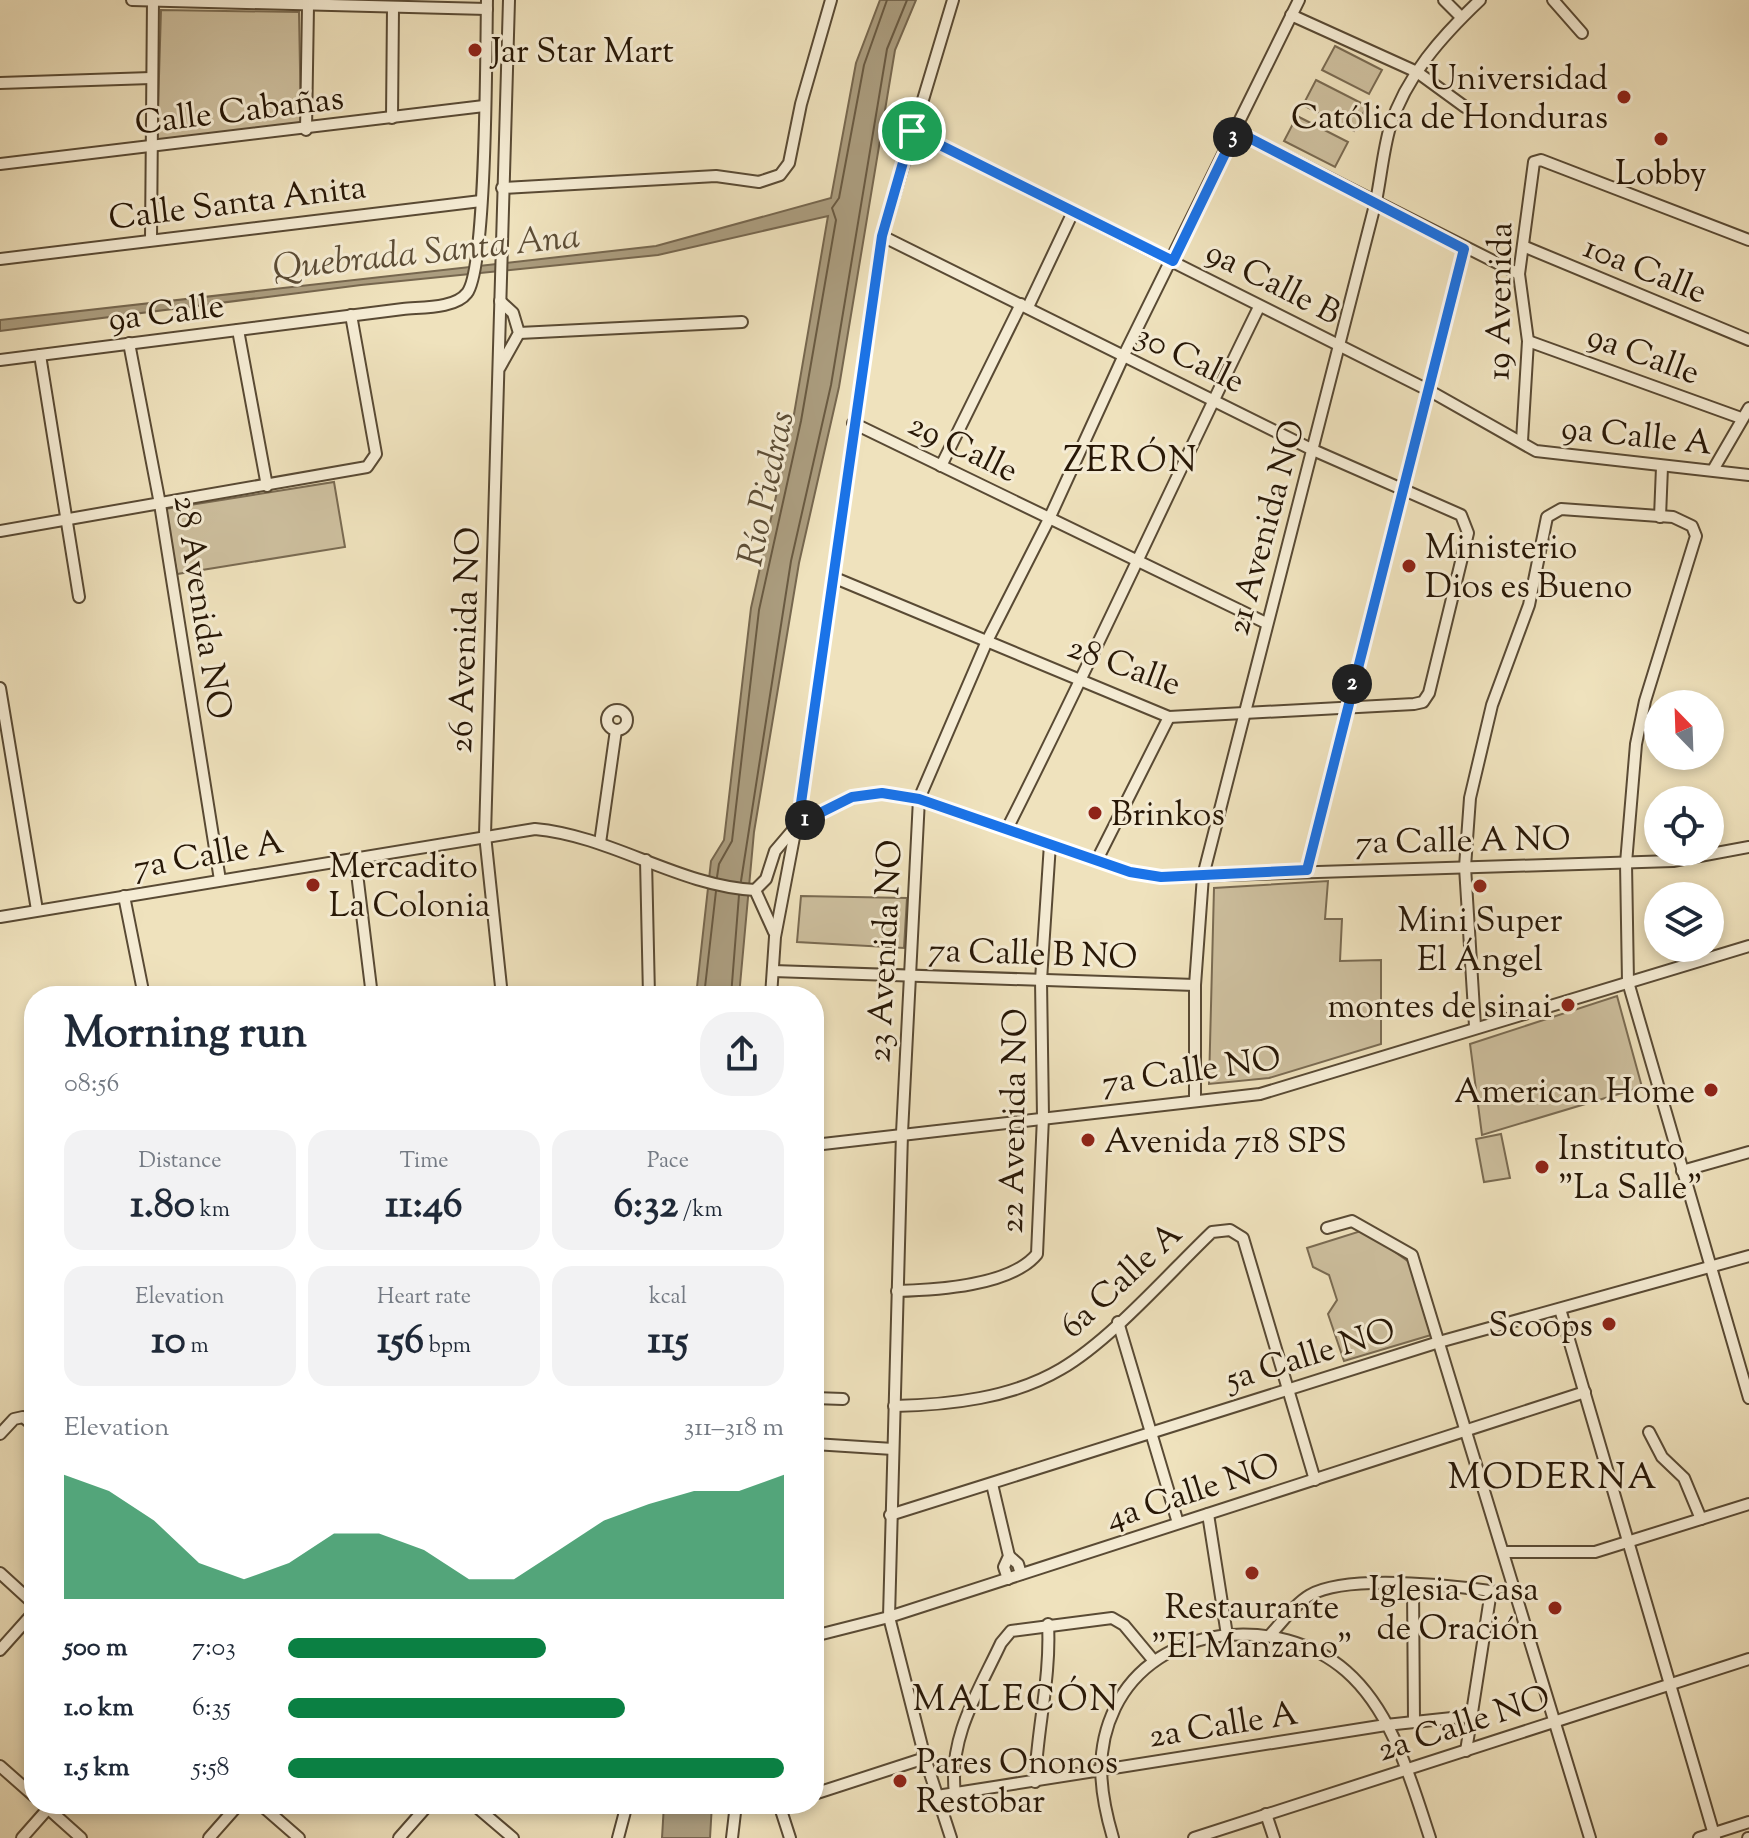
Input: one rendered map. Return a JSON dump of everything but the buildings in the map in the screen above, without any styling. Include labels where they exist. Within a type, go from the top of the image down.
[{"type":"street","points":[[132,0],[393,8],[487,4],[481,201]]},
{"type":"street","points":[[151,239],[153,0]]},
{"type":"street","name":"26 Avenida NO","points":[[501,986],[485,835],[509,0]]},
{"type":"street","points":[[502,188],[716,176],[759,182],[780,175],[789,163],[801,104],[831,0]]},
{"type":"street","points":[[772,986],[775,937],[798,824],[882,236],[953,0]]},
{"type":"street","name":"23 Avenida NO","points":[[951,1838],[925,1758],[889,1617],[902,1133],[919,799],[987,641],[1299,0]]},
{"type":"street","points":[[1444,0],[1461,17]]},
{"type":"street","name":"21 Avenida NO","points":[[1195,1099],[1195,985],[1203,876],[1376,201],[1391,127],[1417,72],[1461,17],[1480,0]]},
{"type":"street","points":[[1553,0],[1582,33]]},
{"type":"street","points":[[306,130],[308,6]]},
{"type":"street","points":[[392,118],[393,8]]},
{"type":"street","points":[[1291,15],[1417,72],[1465,107]]},
{"type":"street","points":[[0,83],[151,78]]},
{"type":"street","name":"Calle Cabañas","points":[[0,164],[306,130],[484,106]]},
{"type":"street","name":"9a Calle B","points":[[912,131],[1430,391],[1522,441]]},
{"type":"street","points":[[1236,131],[1464,249],[1519,274]]},
{"type":"street","name":"19 Avenida","points":[[1522,441],[1528,341],[1519,274],[1534,162],[1541,160],[1749,240]]},
{"type":"street","name":"9a Calle","points":[[0,360],[456,302],[466,295],[473,283],[481,201]]},
{"type":"street","name":"Calle Santa Anita","points":[[0,259],[481,201]]},
{"type":"street","points":[[941,466],[1073,212]]},
{"type":"street","name":"30 Calle","points":[[882,236],[1313,450],[1461,515],[1468,533],[1429,693],[1423,702],[1414,704]]},
{"type":"street","name":"10a Calle","points":[[1523,246],[1749,340]]},
{"type":"street","points":[[1307,870],[1464,249]]},
{"type":"street","points":[[500,301],[513,313],[519,333],[500,367]]},
{"type":"street","points":[[1007,829],[1082,681],[1135,561],[1259,307]]},
{"type":"street","points":[[0,531],[367,467],[376,454],[351,315]]},
{"type":"street","points":[[519,333],[742,322]]},
{"type":"street","points":[[238,330],[267,486]]},
{"type":"street","name":"9a Calle","points":[[1528,341],[1745,413]]},
{"type":"street","name":"28 Avenida NO","points":[[129,343],[160,504],[220,880]]},
{"type":"street","points":[[40,355],[64,521],[79,597]]},
{"type":"street","points":[[1713,470],[1745,413]]},
{"type":"street","name":"29 Calle","points":[[853,423],[1266,623]]},
{"type":"street","name":"9a Calle A","points":[[1522,441],[1536,451],[1749,475]]},
{"type":"street","points":[[1660,517],[1662,467]]},
{"type":"street","points":[[1475,1026],[1465,867],[1470,798],[1492,705],[1529,605],[1547,517],[1561,509],[1673,517],[1692,526],[1696,536],[1645,701],[1636,744],[1626,863],[1628,982],[1749,1398]]},
{"type":"street","name":"28 Calle","points":[[835,578],[1169,717],[1414,704]]},
{"type":"street","points":[[0,688],[37,910]]},
{"type":"street","points":[[1097,860],[1169,717]]},
{"type":"street","points":[[600,843],[616,730]]},
{"type":"street","name":"7a Calle A NO","points":[[753,890],[766,879],[775,851],[798,824],[852,797],[882,793],[919,799],[1097,860],[1161,877],[1307,870],[1673,861],[1749,847]]},
{"type":"street","name":"7a Calle A","points":[[0,917],[535,829],[600,843],[705,882],[753,890]]},
{"type":"street","name":"22 Avenida NO","points":[[897,1291],[930,1290],[994,1278],[1022,1268],[1037,1254],[1043,1117],[1041,980],[1050,844]]},
{"type":"street","points":[[355,857],[371,986]]},
{"type":"street","points":[[646,860],[649,986]]},
{"type":"street","points":[[753,890],[767,911],[775,937]]},
{"type":"street","points":[[124,896],[142,986]]},
{"type":"street","name":"7a Calle NO","points":[[824,1144],[1260,1094],[1475,1026],[1749,946]]},
{"type":"street","name":"7a Calle B NO","points":[[773,971],[1195,985]]},
{"type":"street","points":[[1682,1171],[1749,1152]]},
{"type":"street","points":[[1327,1228],[1352,1221],[1412,1255],[1590,1838]]},
{"type":"street","name":"6a Calle A","points":[[894,1406],[947,1405],[1022,1385],[1059,1370],[1091,1349],[1212,1232],[1230,1230],[1243,1238],[1288,1388]]},
{"type":"street","name":"5a Calle NO","points":[[890,1515],[1439,1342],[1749,1256]]},
{"type":"street","points":[[1560,1309],[1714,1836]]},
{"type":"street","points":[[1118,1322],[1178,1523]]},
{"type":"street","points":[[1288,1388],[1315,1480]]},
{"type":"street","name":"4a Calle NO","points":[[824,1633],[889,1617],[1585,1392]]},
{"type":"street","points":[[824,1398],[843,1399]]},
{"type":"street","points":[[0,1434],[14,1419],[24,1418]]},
{"type":"street","points":[[1649,1432],[1662,1457],[1684,1478],[1701,1519]]},
{"type":"street","points":[[824,1445],[893,1449]]},
{"type":"street","points":[[992,1484],[1009,1556],[1018,1564],[1021,1574]]},
{"type":"street","points":[[1504,1552],[1595,1552],[1749,1504]]},
{"type":"street","points":[[1208,1514],[1227,1635]]},
{"type":"street","points":[[1008,1579],[1004,1567],[1009,1556]]},
{"type":"street","points":[[0,1573],[24,1595]]},
{"type":"street","points":[[1271,1634],[1307,1596],[1322,1589],[1413,1585],[1517,1595]]},
{"type":"street","points":[[1413,1585],[1414,1721]]},
{"type":"street","points":[[1466,1751],[1491,1591]]},
{"type":"street","points":[[955,1794],[952,1768],[959,1732],[1001,1643],[1011,1631],[1107,1617],[1118,1620],[1154,1661]]},
{"type":"street","points":[[0,1650],[24,1623]]},
{"type":"street","points":[[1035,1782],[1037,1738],[1050,1656],[1048,1624]]},
{"type":"street","points":[[1113,1838],[1100,1772],[1115,1709],[1133,1679],[1154,1661],[1193,1644],[1227,1635],[1271,1634],[1322,1654],[1347,1672],[1368,1695],[1407,1770],[1430,1838]]},
{"type":"street","name":"2a Calle NO","points":[[1194,1838],[1749,1659]]},
{"type":"street","name":"2a Calle A","points":[[937,1796],[1386,1725],[1471,1716]]},
{"type":"street","points":[[824,1791],[925,1758]]},
{"type":"street","points":[[0,1766],[24,1787]]},
{"type":"street","points":[[22,1838],[42,1814]]},
{"type":"street","points":[[56,1814],[81,1838]]},
{"type":"street","points":[[209,1838],[230,1814]]},
{"type":"street","points":[[271,1814],[299,1838]]},
{"type":"street","points":[[399,1838],[420,1814]]},
{"type":"street","points":[[485,1814],[513,1838]]},
{"type":"street","points":[[618,1838],[624,1814]]},
{"type":"street","points":[[732,1838],[735,1814]]},
{"type":"street","points":[[783,1814],[790,1838]]},
{"type":"street","points":[[1266,1814],[1274,1838]]},
{"type":"street","points":[[1699,1838],[1714,1836],[1749,1822]]},
{"type":"shaded area","points":[[161,10],[299,12],[301,124],[157,142]]},
{"type":"shaded area","points":[[1335,46],[1382,70],[1369,94],[1322,70]]},
{"type":"shaded area","points":[[1316,80],[1367,106],[1354,131],[1303,105]]},
{"type":"shaded area","points":[[1297,116],[1348,142],[1335,167],[1284,141]]},
{"type":"shaded area","points":[[334,482],[345,547],[177,574],[165,509]]},
{"type":"shaded area","points":[[1328,881],[1325,919],[1342,919],[1340,961],[1381,960],[1381,1044],[1269,1078],[1209,1084],[1214,888]]},
{"type":"shaded area","points":[[801,896],[907,898],[904,948],[797,942]]},
{"type":"shaded area","points":[[1617,996],[1642,1087],[1482,1135],[1470,1044]]},
{"type":"shaded area","points":[[1501,1134],[1510,1178],[1484,1182],[1476,1139]]},
{"type":"shaded area","points":[[1364,1230],[1409,1262],[1431,1335],[1344,1361],[1328,1314],[1337,1300],[1329,1275],[1313,1267],[1307,1248]]},
{"type":"water","name":"Río Piedras","points":[[880,0],[916,0],[895,50],[839,387],[799,563],[754,832],[740,986],[697,986],[711,861],[724,840],[751,608],[793,420],[828,216],[658,255],[361,285],[0,331],[0,320],[656,246],[831,198],[856,63]]},
{"type":"water","points":[[663,1814],[711,1814],[710,1838],[662,1838]]},
{"type":"place","name":"Jar Star Mart","points":[[475,50]]},
{"type":"place","name":"Universidad Católica de Honduras","points":[[1624,97]]},
{"type":"place","name":"Lobby","points":[[1661,139]]},
{"type":"place","name":"Ministerio Dios es Bueno","points":[[1409,566]]},
{"type":"place","name":"Brinkos","points":[[1095,813]]},
{"type":"place","name":"Mercadito La Colonia","points":[[313,885]]},
{"type":"place","name":"Mini Super El Ángel","points":[[1480,886]]},
{"type":"place","name":"montes de sinai","points":[[1568,1005]]},
{"type":"place","name":"American Home","points":[[1711,1090]]},
{"type":"place","name":"Avenida 718 SPS","points":[[1088,1140]]},
{"type":"place","name":"Instituto \"La Salle\"","points":[[1542,1167]]},
{"type":"place","name":"Scoops","points":[[1609,1324]]},
{"type":"place","name":"Restaurante \"El Manzano\"","points":[[1252,1573]]},
{"type":"place","name":"Iglesia Casa de Oración","points":[[1555,1608]]},
{"type":"place","name":"Pares Ononos Restobar","points":[[900,1781]]},
{"type":"district","name":"ZERÓN","points":[[1131,458]]},
{"type":"district","name":"MODERNA","points":[[1553,1475]]},
{"type":"district","name":"MALECÓN","points":[[1016,1697]]},
{"type":"route","points":[[912,131],[1173,261],[1236,131],[1464,249],[1307,870],[1161,877],[1130,872],[919,799],[882,793],[852,797],[826,807],[798,824],[882,236],[912,131]]},
{"type":"water label","name":"Quebrada Santa Ana","points":[[426,250]]}]
